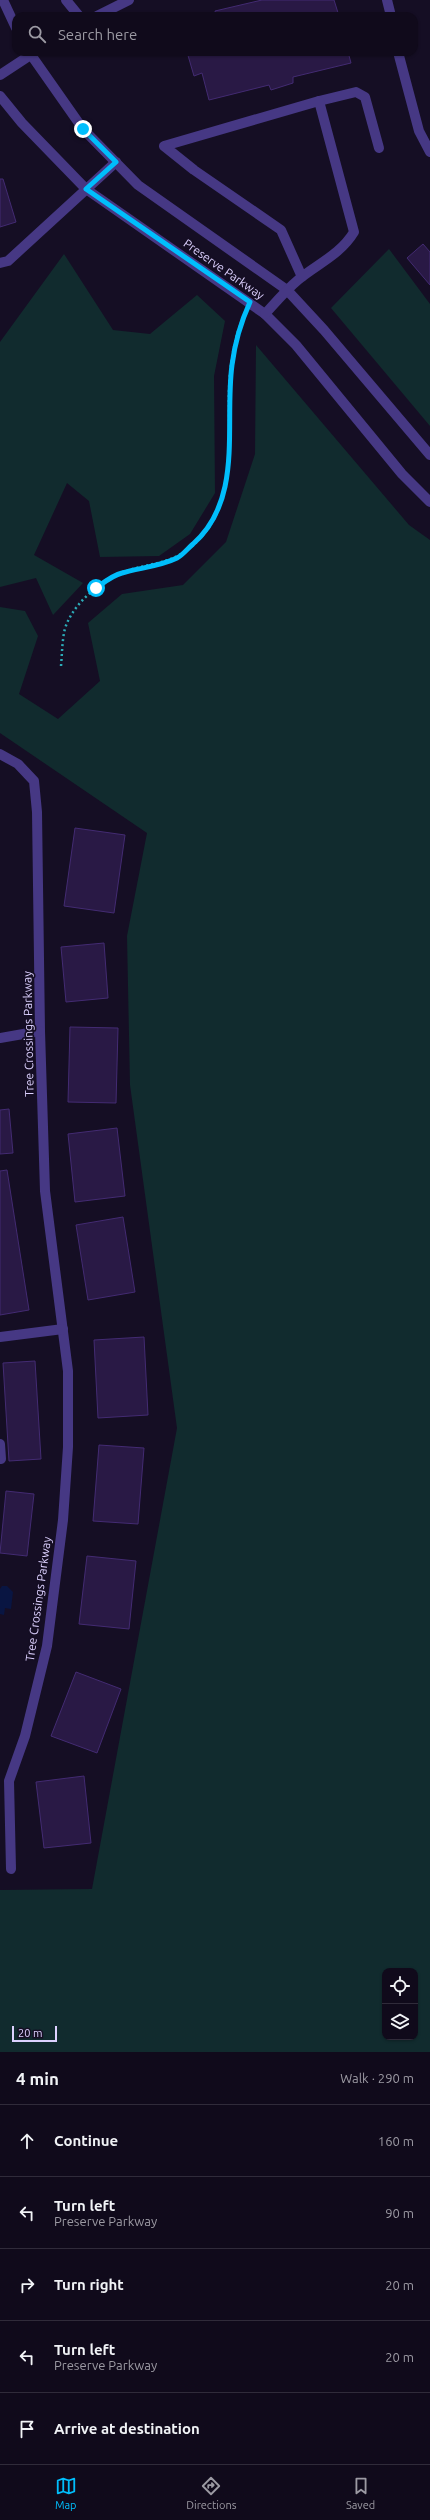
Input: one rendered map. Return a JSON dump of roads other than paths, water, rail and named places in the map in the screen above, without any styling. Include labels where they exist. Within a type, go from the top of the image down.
[{"type":"street","points":[[4,0],[12,19]]},
{"type":"street","points":[[66,0],[76,12]]},
{"type":"street","points":[[105,12],[129,0]]},
{"type":"street","points":[[387,0],[390,12]]},
{"type":"street","points":[[0,75],[27,56]]},
{"type":"street","name":"Preserve Parkway","points":[[33,56],[83,129],[138,185],[287,290],[324,330],[430,455]]},
{"type":"street","points":[[399,56],[420,131],[430,152]]},
{"type":"street","points":[[302,277],[281,230],[205,178],[164,146],[319,101],[356,92],[365,97],[379,148]]},
{"type":"street","name":"Preserve Parkway","points":[[0,96],[22,123],[86,189],[250,302],[265,314],[296,345],[402,474],[430,502]]},
{"type":"street","points":[[265,314],[287,290],[302,277],[346,244],[354,232],[319,101]]},
{"type":"street","points":[[0,263],[8,261],[116,162]]},
{"type":"street","name":"Tree Crossings Parkway","points":[[0,754],[18,764],[34,781],[37,812],[40,1031],[45,1191],[68,1371],[68,1447],[63,1520],[47,1646],[25,1736],[9,1781],[11,1869]]},
{"type":"street","points":[[0,1038],[40,1031]]},
{"type":"street","points":[[0,1337],[63,1329]]},
{"type":"street","points":[[0,1444],[1,1459]]}]
